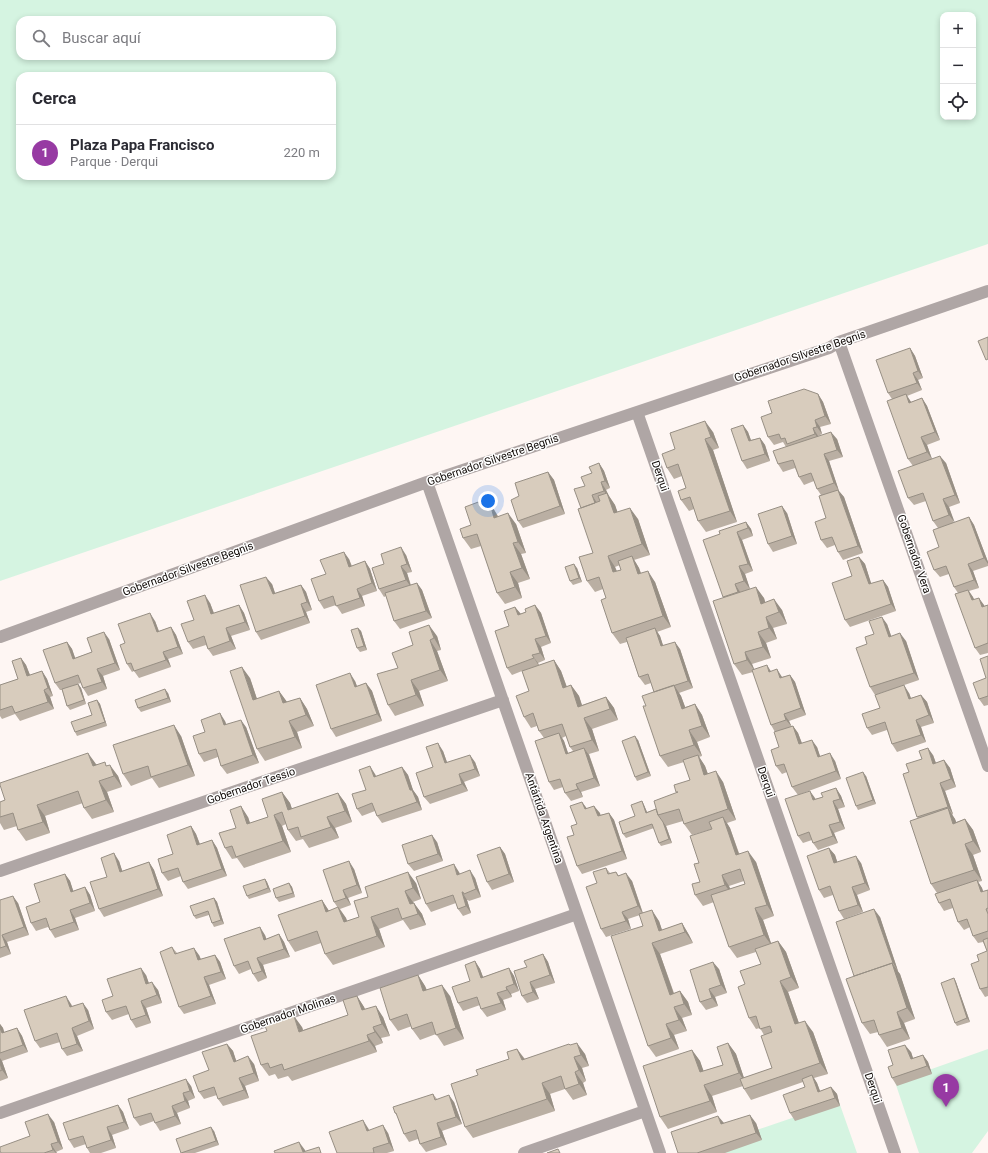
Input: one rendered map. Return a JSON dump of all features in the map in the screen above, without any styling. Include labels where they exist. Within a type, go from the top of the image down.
[{"type":"street","name":"Gobernador Silvestre Begnis","points":[[0,637],[427,482],[829,348],[839,342],[988,291]]},
{"type":"street","name":"Gobernador Vera","points":[[839,342],[988,766]]},
{"type":"street","name":"Derqui","points":[[637,412],[895,1153]]},
{"type":"street","name":"Antártida Argentina","points":[[427,482],[660,1153]]},
{"type":"street","name":"Gobernador Tessio","points":[[0,872],[503,700]]},
{"type":"street","name":"Gobernador Molinas","points":[[0,1113],[577,914]]},
{"type":"street","points":[[524,1153],[645,1111]]},
{"type":"green space","points":[[0,0],[988,0],[988,244],[0,581]]},
{"type":"green space","points":[[988,1049],[988,1131],[972,1153],[919,1153],[895,1082]]},
{"type":"green space","points":[[839,1102],[857,1153],[696,1153],[695,1151]]},
{"type":"building","points":[[988,337],[988,359],[986,360],[978,341]]},
{"type":"building","points":[[910,348],[918,371],[913,373],[917,383],[888,393],[876,360]]},
{"type":"building","points":[[804,389],[818,394],[825,416],[815,420],[817,427],[813,428],[815,434],[787,444],[785,438],[781,439],[779,434],[768,437],[761,417],[772,413],[768,401]]},
{"type":"building","points":[[906,394],[909,403],[922,398],[935,432],[921,437],[927,452],[908,459],[887,401]]},
{"type":"building","points":[[705,421],[711,437],[705,439],[730,511],[698,521],[690,497],[681,500],[678,491],[686,488],[678,464],[667,468],[662,454],[675,449],[670,433]]},
{"type":"building","points":[[743,425],[749,441],[760,438],[765,454],[742,461],[731,429]]},
{"type":"building","points":[[831,432],[837,450],[824,454],[834,483],[817,489],[811,473],[799,477],[793,460],[778,464],[773,451]]},
{"type":"building","points":[[940,456],[955,495],[943,499],[949,515],[933,521],[923,493],[908,498],[898,471]]},
{"type":"building","points":[[599,463],[605,481],[601,482],[604,491],[592,495],[595,503],[581,508],[574,489],[585,486],[581,477],[592,473],[589,467]]},
{"type":"building","points":[[548,472],[560,506],[518,521],[511,500],[519,496],[515,483]]},
{"type":"building","points":[[838,490],[858,546],[838,552],[832,537],[821,540],[815,522],[826,518],[819,496]]},
{"type":"building","points":[[607,493],[614,513],[630,508],[642,544],[608,556],[613,572],[621,570],[618,561],[632,556],[638,574],[648,571],[663,616],[612,633],[601,600],[606,598],[599,577],[587,581],[579,557],[593,553],[578,509],[600,501],[598,496]]},
{"type":"building","points":[[481,501],[482,506],[490,503],[494,518],[508,513],[518,542],[513,543],[522,568],[510,572],[515,587],[497,593],[477,534],[463,538],[460,529],[471,525],[465,507]]},
{"type":"building","points":[[782,506],[792,536],[768,544],[758,514]]},
{"type":"building","points":[[969,517],[984,558],[968,564],[974,580],[954,587],[946,566],[934,570],[927,552],[939,547],[933,530]]},
{"type":"building","points":[[746,522],[748,528],[737,532],[748,564],[739,566],[744,581],[735,584],[738,592],[723,597],[703,540],[720,534],[719,531]]},
{"type":"building","points":[[401,547],[407,564],[401,566],[406,580],[379,589],[372,568],[384,564],[381,554]]},
{"type":"building","points":[[344,552],[349,567],[365,561],[372,583],[357,589],[360,598],[336,606],[333,596],[319,601],[311,579],[326,574],[320,560]]},
{"type":"building","points":[[859,557],[869,584],[883,580],[891,604],[845,620],[832,583],[852,576],[847,561]]},
{"type":"building","points":[[574,564],[579,578],[570,581],[565,567]]},
{"type":"building","points":[[266,577],[273,594],[301,585],[307,602],[301,604],[305,616],[256,632],[240,585]]},
{"type":"building","points":[[417,583],[426,611],[394,621],[385,593]]},
{"type":"building","points":[[756,587],[761,604],[774,599],[779,612],[766,617],[769,628],[758,632],[763,647],[745,652],[747,660],[734,664],[713,601]]},
{"type":"building","points":[[968,590],[972,600],[979,598],[982,607],[988,605],[988,643],[975,648],[955,594]]},
{"type":"building","points":[[205,595],[211,614],[239,605],[245,622],[226,628],[230,641],[208,649],[204,636],[188,642],[181,624],[194,620],[187,601]]},
{"type":"building","points":[[535,605],[546,636],[535,639],[540,653],[532,655],[534,658],[507,668],[495,631],[509,626],[504,611],[515,607],[518,615],[526,612],[525,609]]},
{"type":"building","points":[[150,613],[157,632],[171,627],[178,647],[163,652],[166,660],[134,671],[131,663],[127,664],[120,645],[125,643],[118,624]]},
{"type":"building","points":[[882,617],[889,637],[900,633],[914,673],[870,687],[856,648],[867,644],[865,637],[874,634],[869,621]]},
{"type":"building","points":[[429,625],[434,638],[430,640],[440,670],[411,680],[416,695],[388,705],[377,674],[398,668],[392,653],[413,645],[409,632]]},
{"type":"building","points":[[358,628],[364,646],[357,648],[351,630]]},
{"type":"building","points":[[655,628],[661,646],[675,642],[688,681],[654,692],[648,674],[639,677],[626,638]]},
{"type":"building","points":[[104,632],[115,663],[97,669],[102,682],[83,688],[78,675],[55,683],[43,650],[67,642],[73,659],[92,652],[87,638]]},
{"type":"building","points":[[988,656],[988,696],[979,699],[973,683],[986,678],[980,659]]},
{"type":"building","points":[[21,658],[27,676],[42,671],[48,688],[44,690],[48,702],[15,713],[12,706],[0,710],[0,685],[18,679],[12,661]]},
{"type":"building","points":[[554,660],[563,688],[571,685],[578,707],[606,697],[610,709],[584,718],[592,740],[570,747],[562,724],[539,731],[533,713],[524,717],[516,696],[529,691],[522,671]]},
{"type":"building","points":[[767,665],[769,672],[777,669],[780,678],[790,675],[801,708],[784,714],[786,720],[771,725],[752,670]]},
{"type":"building","points":[[242,667],[253,700],[279,691],[283,703],[300,698],[306,715],[289,721],[295,737],[257,749],[230,671]]},
{"type":"building","points":[[350,673],[355,687],[366,683],[377,714],[331,729],[316,685]]},
{"type":"building","points":[[78,684],[84,700],[67,706],[62,689]]},
{"type":"building","points":[[674,685],[682,709],[695,704],[702,726],[689,730],[694,745],[660,756],[643,706],[646,706],[642,696]]},
{"type":"building","points":[[904,685],[909,699],[921,695],[929,715],[916,720],[921,735],[892,744],[885,722],[867,728],[862,714],[880,708],[875,695]]},
{"type":"building","points":[[165,689],[168,698],[138,708],[135,700]]},
{"type":"building","points":[[97,700],[105,722],[75,732],[71,722],[92,715],[88,703]]},
{"type":"building","points":[[220,713],[224,725],[241,720],[253,755],[221,766],[216,749],[199,754],[193,736],[205,732],[201,720]]},
{"type":"building","points":[[174,725],[188,765],[151,777],[148,766],[123,774],[113,745]]},
{"type":"building","points":[[793,726],[799,744],[812,740],[818,757],[830,753],[836,771],[792,787],[784,764],[776,766],[771,750],[779,747],[774,732]]},
{"type":"building","points":[[559,733],[566,754],[584,748],[594,778],[576,784],[578,789],[565,793],[560,779],[549,782],[535,741]]},
{"type":"building","points":[[635,736],[648,772],[635,777],[622,741]]},
{"type":"building","points":[[438,743],[445,763],[470,755],[475,769],[459,774],[462,784],[424,797],[416,773],[433,767],[426,747]]},
{"type":"building","points":[[928,748],[933,764],[944,760],[951,779],[940,783],[948,807],[917,817],[903,774],[909,772],[906,764],[922,759],[919,751]]},
{"type":"building","points":[[88,753],[93,766],[105,762],[106,766],[110,765],[114,776],[99,781],[106,800],[84,808],[78,791],[37,805],[43,822],[18,830],[13,813],[0,817],[0,802],[5,800],[0,783]]},
{"type":"building","points":[[698,755],[704,775],[716,771],[728,809],[684,824],[679,809],[658,815],[654,801],[678,792],[676,792],[674,785],[690,780],[683,760]]},
{"type":"building","points":[[370,766],[374,777],[402,767],[410,790],[412,790],[417,802],[377,816],[372,803],[357,809],[352,794],[366,790],[359,770]]},
{"type":"building","points":[[863,772],[873,800],[856,806],[846,778]]},
{"type":"building","points":[[836,788],[840,799],[833,801],[840,822],[829,825],[833,836],[813,843],[809,832],[798,836],[785,799],[810,791],[813,800],[823,797],[821,793]]},
{"type":"building","points":[[282,792],[288,810],[338,793],[345,811],[327,817],[331,827],[301,837],[298,827],[288,830],[282,812],[274,815],[283,841],[236,857],[232,846],[225,848],[219,833],[236,828],[230,810],[241,806],[247,824],[268,817],[262,799]]},
{"type":"building","points":[[642,801],[646,813],[656,809],[663,822],[669,839],[659,843],[652,824],[623,834],[619,822],[635,816],[631,805]]},
{"type":"building","points":[[582,802],[585,809],[594,806],[598,816],[609,813],[622,851],[577,866],[567,837],[574,835],[571,826],[577,824],[570,806]]},
{"type":"building","points":[[948,808],[953,824],[965,819],[973,841],[965,844],[974,870],[931,884],[910,821]]},
{"type":"building","points":[[723,817],[736,855],[748,851],[767,905],[755,908],[764,935],[729,947],[711,895],[745,884],[740,869],[722,875],[725,885],[695,895],[692,884],[700,882],[694,864],[699,863],[690,836],[712,829],[709,822]]},
{"type":"building","points":[[191,826],[197,845],[212,840],[222,869],[183,882],[178,868],[162,873],[158,859],[173,854],[167,835]]},
{"type":"building","points":[[432,835],[438,854],[408,864],[402,845]]},
{"type":"building","points":[[500,847],[509,874],[487,882],[477,855]]},
{"type":"building","points":[[829,848],[834,863],[856,856],[865,883],[852,887],[858,905],[839,911],[830,886],[819,890],[807,856]]},
{"type":"building","points":[[114,853],[120,872],[149,862],[158,889],[99,909],[90,882],[107,877],[101,858]]},
{"type":"building","points":[[349,861],[357,885],[343,890],[346,898],[334,902],[323,870]]},
{"type":"building","points":[[454,864],[457,875],[470,870],[476,889],[464,894],[462,892],[466,906],[458,909],[453,895],[426,904],[416,877]]},
{"type":"building","points":[[606,868],[608,874],[616,872],[618,876],[626,873],[638,906],[622,912],[626,921],[601,929],[586,887],[597,883],[593,872]]},
{"type":"building","points":[[408,872],[413,888],[405,891],[410,904],[414,903],[418,914],[402,919],[398,908],[371,917],[377,936],[325,954],[317,931],[288,941],[278,915],[322,900],[326,912],[338,907],[344,922],[359,917],[354,901],[368,897],[365,887]]},
{"type":"building","points":[[65,874],[71,892],[85,887],[90,903],[70,910],[74,922],[50,930],[46,918],[31,923],[26,907],[40,902],[34,884]]},
{"type":"building","points":[[265,879],[268,888],[247,896],[243,886]]},
{"type":"building","points":[[977,880],[981,892],[988,890],[988,908],[986,909],[988,914],[988,931],[973,936],[967,919],[958,922],[950,899],[939,903],[935,894]]},
{"type":"building","points":[[289,883],[293,893],[276,898],[273,889]]},
{"type":"building","points":[[13,896],[24,927],[2,935],[6,946],[0,948],[0,900]]},
{"type":"building","points":[[214,898],[221,920],[212,923],[208,911],[194,916],[190,906]]},
{"type":"building","points":[[874,909],[893,963],[854,976],[836,922]]},
{"type":"building","points":[[652,910],[659,931],[682,923],[685,932],[652,943],[670,995],[680,991],[684,1004],[674,1007],[679,1020],[666,1024],[671,1038],[648,1046],[611,936],[643,926],[639,914]]},
{"type":"building","points":[[260,927],[264,940],[279,934],[284,949],[257,958],[262,971],[253,974],[248,961],[234,966],[224,939]]},
{"type":"building","points":[[988,938],[988,987],[980,989],[971,964],[979,961],[977,955],[987,951],[983,940]]},
{"type":"building","points":[[778,941],[791,977],[780,981],[795,1024],[805,1021],[820,1063],[744,1089],[740,1079],[772,1068],[761,1036],[772,1032],[770,1026],[760,1029],[756,1016],[749,1018],[738,987],[745,984],[740,971],[761,964],[755,949]]},
{"type":"building","points":[[172,947],[175,954],[194,948],[198,960],[215,955],[221,972],[204,977],[211,996],[179,1007],[160,952]]},
{"type":"building","points":[[543,954],[550,975],[530,982],[533,992],[522,996],[514,971],[527,967],[524,961]]},
{"type":"building","points":[[475,961],[481,978],[509,968],[514,984],[506,987],[507,990],[497,993],[501,1003],[481,1009],[477,997],[458,1003],[452,987],[470,981],[465,965]]},
{"type":"building","points":[[713,962],[721,985],[709,989],[712,998],[700,1002],[690,970]]},
{"type":"building","points":[[892,963],[907,1008],[897,1012],[902,1028],[879,1035],[874,1020],[862,1023],[846,979]]},
{"type":"building","points":[[141,968],[146,984],[152,982],[157,995],[141,1001],[146,1015],[131,1020],[126,1006],[106,1012],[102,1000],[113,996],[107,979]]},
{"type":"building","points":[[418,975],[423,991],[442,985],[456,1028],[436,1035],[432,1022],[412,1029],[407,1014],[390,1020],[380,988]]},
{"type":"building","points":[[954,978],[967,1018],[955,1023],[941,983]]},
{"type":"building","points":[[66,996],[70,1007],[83,1003],[89,1021],[72,1028],[77,1044],[62,1049],[57,1033],[35,1041],[24,1010]]},
{"type":"building","points":[[357,996],[362,1010],[376,1006],[382,1024],[373,1027],[375,1032],[367,1035],[369,1041],[284,1070],[282,1064],[270,1068],[268,1063],[261,1065],[251,1036],[267,1031],[265,1026],[294,1016],[299,1032],[348,1015],[343,1000]]},
{"type":"building","points":[[0,1028],[2,1033],[17,1028],[23,1045],[0,1053]]},
{"type":"building","points":[[577,1043],[581,1055],[574,1057],[579,1070],[575,1072],[579,1084],[565,1089],[561,1076],[542,1083],[547,1099],[465,1127],[451,1084],[478,1075],[476,1070],[509,1059],[507,1052],[517,1049],[522,1060],[569,1044]]},
{"type":"building","points":[[728,1043],[739,1073],[704,1085],[710,1101],[660,1117],[643,1066],[692,1050],[700,1072],[723,1065],[717,1047]]},
{"type":"building","points":[[227,1044],[234,1062],[248,1056],[254,1073],[239,1078],[244,1090],[218,1099],[214,1087],[199,1092],[193,1076],[209,1070],[202,1052]]},
{"type":"building","points":[[905,1045],[911,1059],[923,1055],[927,1066],[892,1078],[888,1067],[893,1065],[888,1050]]},
{"type":"building","points":[[812,1075],[818,1092],[831,1087],[835,1098],[790,1113],[783,1095],[805,1087],[802,1079]]},
{"type":"building","points":[[186,1079],[190,1091],[183,1093],[185,1101],[172,1106],[175,1116],[155,1123],[151,1113],[134,1118],[128,1099]]},
{"type":"building","points":[[433,1094],[435,1100],[449,1095],[456,1117],[437,1123],[441,1137],[420,1144],[416,1130],[404,1134],[393,1107]]},
{"type":"building","points":[[118,1105],[124,1122],[107,1127],[111,1140],[87,1148],[83,1136],[69,1140],[63,1123]]},
{"type":"building","points":[[48,1114],[58,1142],[51,1144],[53,1150],[44,1153],[1,1153],[0,1147],[30,1136],[25,1122]]},
{"type":"building","points":[[750,1115],[756,1133],[697,1153],[678,1153],[671,1132],[718,1116],[721,1124]]},
{"type":"building","points":[[363,1120],[367,1131],[383,1125],[389,1143],[373,1148],[374,1153],[337,1153],[329,1132]]},
{"type":"building","points":[[211,1127],[216,1141],[181,1153],[176,1139]]},
{"type":"building","points":[[299,1142],[303,1152],[319,1147],[321,1153],[275,1153],[274,1151]]},
{"type":"building","points":[[558,1149],[560,1153],[547,1153]]},
{"type":"place","name":"Plaza Papa Francisco","points":[[946,1107]]}]
